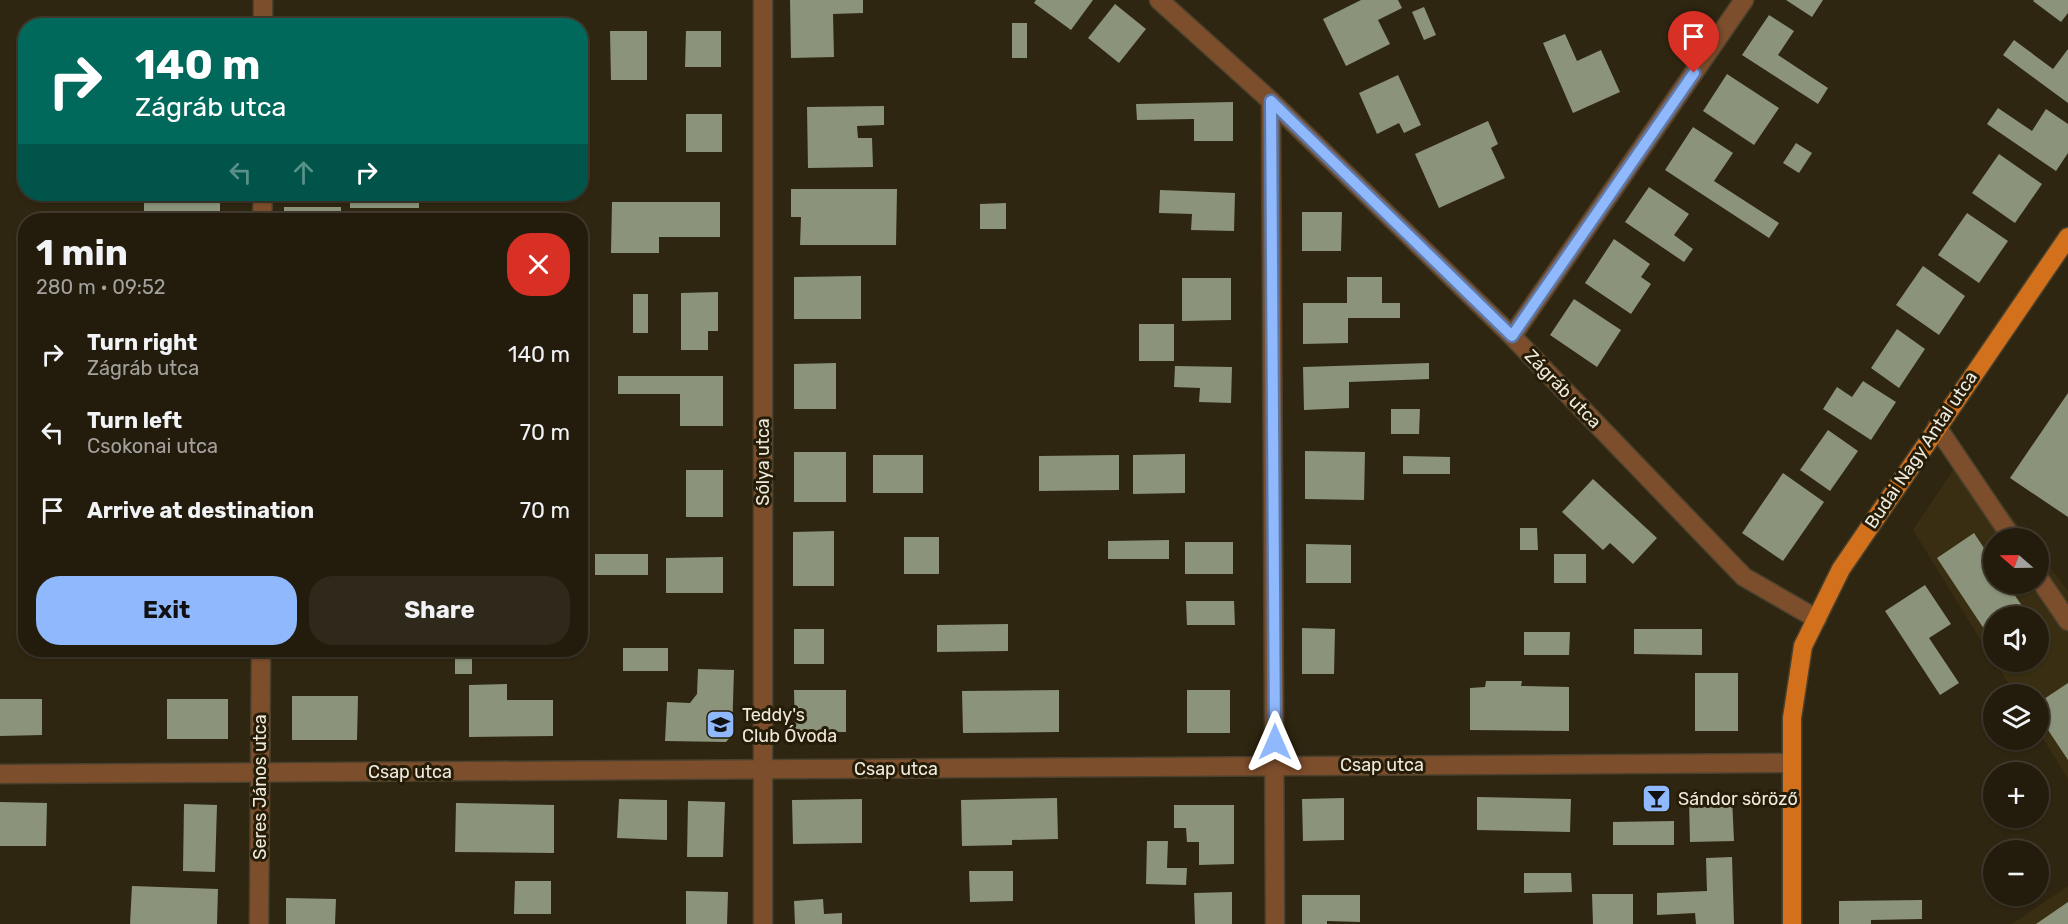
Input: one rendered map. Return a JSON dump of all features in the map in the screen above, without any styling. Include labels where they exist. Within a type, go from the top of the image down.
[{"type":"main road","name":"Budai Nagy Antal utca","points":[[1792,924],[1792,718],[1803,646],[1841,569],[2068,237]]},
{"type":"street","points":[[263,0],[263,18]]},
{"type":"street","name":"Sólya utca","points":[[763,0],[764,924]]},
{"type":"street","name":"Zágráb utca","points":[[1159,0],[1271,101],[1512,336],[1744,577],[1817,619]]},
{"type":"street","points":[[1512,336],[1744,0]]},
{"type":"street","points":[[1271,101],[1275,924]]},
{"type":"street","points":[[1937,427],[2005,528]]},
{"type":"street","points":[[2049,592],[2067,617]]},
{"type":"street","name":"Seres János utca","points":[[259,924],[261,657]]},
{"type":"street","name":"Csap utca","points":[[0,774],[1792,763]]},
{"type":"shaded area","points":[[1964,454],[2020,528],[1983,528],[1983,594],[2049,594],[2049,566],[2068,591],[2068,779],[2049,748],[2049,684],[2009,684],[2001,672],[2049,672],[2049,606],[1983,606],[1983,644],[1913,530]]},
{"type":"shaded area","points":[[2068,886],[2068,924],[2012,924],[2039,906],[2049,906],[2049,899]]},
{"type":"building","points":[[790,0],[863,0],[863,13],[833,14],[834,57],[791,58]]},
{"type":"building","points":[[1036,0],[1093,0],[1071,30],[1034,3]]},
{"type":"building","points":[[1361,0],[1398,0],[1402,8],[1378,20],[1390,44],[1346,66],[1323,19]]},
{"type":"building","points":[[1786,0],[1823,0],[1812,17]]},
{"type":"building","points":[[2034,0],[2068,0],[2068,13],[2061,22]]},
{"type":"building","points":[[1115,4],[1146,29],[1119,63],[1088,38]]},
{"type":"building","points":[[1424,7],[1436,35],[1424,40],[1412,12]]},
{"type":"building","points":[[1769,15],[1794,31],[1778,55],[1828,88],[1818,104],[1742,55]]},
{"type":"building","points":[[1012,23],[1027,23],[1027,58],[1012,58]]},
{"type":"building","points":[[610,31],[647,31],[647,80],[611,80]]},
{"type":"building","points":[[686,31],[721,31],[721,67],[685,67]]},
{"type":"building","points":[[1565,34],[1577,61],[1601,50],[1620,92],[1573,113],[1543,43]]},
{"type":"building","points":[[2014,40],[2053,69],[2068,49],[2068,103],[2003,55]]},
{"type":"building","points":[[1727,74],[1779,108],[1754,145],[1703,111]]},
{"type":"building","points":[[1398,75],[1421,125],[1404,133],[1399,123],[1377,134],[1359,93]]},
{"type":"building","points":[[1233,102],[1233,141],[1194,141],[1194,119],[1137,120],[1136,104]]},
{"type":"building","points":[[884,106],[884,125],[857,126],[858,138],[872,138],[873,167],[808,168],[807,107]]},
{"type":"building","points":[[1998,108],[2032,131],[2046,109],[2068,124],[2068,153],[2056,171],[1987,124]]},
{"type":"building","points":[[686,114],[722,114],[722,152],[686,152]]},
{"type":"building","points":[[1488,121],[1498,144],[1491,148],[1505,178],[1439,208],[1415,154]]},
{"type":"building","points":[[1693,127],[1733,153],[1714,181],[1779,223],[1769,238],[1665,170]]},
{"type":"building","points":[[1796,143],[1812,153],[1799,173],[1783,163]]},
{"type":"building","points":[[1999,154],[2042,184],[2015,223],[1972,193]]},
{"type":"building","points":[[1649,187],[1689,214],[1674,235],[1693,249],[1684,262],[1625,222]]},
{"type":"building","points":[[791,189],[897,189],[896,245],[800,245],[801,217],[791,217]]},
{"type":"building","points":[[1160,190],[1235,193],[1234,231],[1191,230],[1192,214],[1159,213]]},
{"type":"building","points":[[173,201],[220,201],[220,213],[144,213],[144,203],[173,203]]},
{"type":"building","points":[[350,201],[419,201],[419,208],[350,208]]},
{"type":"building","points":[[612,202],[720,202],[720,237],[659,237],[659,253],[611,253]]},
{"type":"building","points":[[1006,203],[1006,229],[980,229],[980,204]]},
{"type":"building","points":[[284,207],[341,207],[341,213],[284,213]]},
{"type":"building","points":[[1302,212],[1342,212],[1341,251],[1302,251]]},
{"type":"building","points":[[1967,213],[2008,241],[1979,283],[1938,255]]},
{"type":"building","points":[[1614,239],[1650,264],[1641,277],[1651,284],[1631,314],[1585,283]]},
{"type":"building","points":[[1923,266],[1965,296],[1939,335],[1896,305]]},
{"type":"building","points":[[861,276],[861,319],[794,319],[794,277]]},
{"type":"building","points":[[1347,277],[1382,277],[1382,303],[1400,303],[1400,318],[1348,318],[1348,343],[1303,344],[1303,303],[1347,303]]},
{"type":"building","points":[[1182,278],[1231,278],[1231,320],[1182,321]]},
{"type":"building","points":[[718,292],[718,331],[708,331],[708,350],[681,350],[681,293]]},
{"type":"building","points":[[633,294],[648,294],[648,333],[633,333]]},
{"type":"building","points":[[1574,299],[1621,330],[1597,367],[1550,335]]},
{"type":"building","points":[[1139,324],[1174,324],[1174,361],[1139,361]]},
{"type":"building","points":[[1897,329],[1925,349],[1899,388],[1871,368]]},
{"type":"building","points":[[836,363],[836,409],[794,409],[794,364]]},
{"type":"building","points":[[1429,363],[1429,379],[1349,382],[1349,408],[1304,410],[1303,367]]},
{"type":"building","points":[[1175,366],[1232,367],[1231,403],[1199,402],[1200,388],[1174,387]]},
{"type":"building","points":[[618,376],[723,376],[723,426],[680,426],[680,394],[618,394]]},
{"type":"building","points":[[1863,381],[1896,402],[1871,440],[1823,409],[1837,387],[1852,397]]},
{"type":"building","points":[[2068,393],[2068,517],[2010,478]]},
{"type":"building","points":[[1391,409],[1420,409],[1419,434],[1391,434]]},
{"type":"building","points":[[1828,430],[1858,451],[1830,491],[1800,470]]},
{"type":"building","points":[[1305,451],[1365,452],[1364,500],[1305,499]]},
{"type":"building","points":[[794,452],[846,452],[846,502],[794,502]]},
{"type":"building","points":[[1185,454],[1185,493],[1133,494],[1133,455]]},
{"type":"building","points":[[873,455],[923,455],[923,493],[873,493]]},
{"type":"building","points":[[1119,455],[1119,490],[1039,491],[1039,456]]},
{"type":"building","points":[[1403,456],[1450,457],[1450,474],[1403,474]]},
{"type":"building","points":[[686,470],[723,470],[723,517],[686,517]]},
{"type":"building","points":[[1783,473],[1824,502],[1783,561],[1742,533]]},
{"type":"building","points":[[1593,479],[1657,538],[1633,564],[1610,543],[1603,550],[1562,512]]},
{"type":"building","points":[[1520,528],[1537,528],[1538,550],[1520,550]]},
{"type":"building","points":[[834,531],[834,586],[793,586],[793,532]]},
{"type":"building","points":[[1974,533],[1983,546],[1983,594],[2014,594],[2022,606],[1983,606],[1983,627],[1937,558]]},
{"type":"building","points":[[904,537],[939,537],[939,574],[904,574]]},
{"type":"building","points":[[1169,540],[1169,559],[1108,559],[1108,541]]},
{"type":"building","points":[[1185,542],[1233,542],[1233,574],[1185,574]]},
{"type":"building","points":[[1306,544],[1351,545],[1351,583],[1306,583]]},
{"type":"building","points":[[595,554],[648,554],[648,575],[595,575]]},
{"type":"building","points":[[1554,554],[1586,554],[1586,583],[1554,583]]},
{"type":"building","points":[[723,557],[723,593],[666,593],[666,558]]},
{"type":"building","points":[[1925,585],[1951,624],[1929,638],[1959,683],[1940,695],[1885,611]]},
{"type":"building","points":[[1186,601],[1234,601],[1235,625],[1187,625]]},
{"type":"building","points":[[1008,624],[1008,651],[937,652],[937,625]]},
{"type":"building","points":[[1302,628],[1335,629],[1334,674],[1302,674]]},
{"type":"building","points":[[794,629],[824,629],[824,664],[794,664]]},
{"type":"building","points":[[1634,629],[1702,629],[1702,655],[1634,654]]},
{"type":"building","points":[[1524,632],[1570,632],[1569,655],[1524,655]]},
{"type":"building","points":[[623,648],[668,648],[668,671],[623,671]]},
{"type":"building","points":[[455,657],[472,657],[472,674],[455,674]]},
{"type":"building","points":[[698,669],[734,670],[732,735],[726,742],[665,741],[667,702],[690,703],[697,694]]},
{"type":"building","points":[[1695,673],[1738,673],[1738,731],[1695,731]]},
{"type":"building","points":[[1486,681],[1522,681],[1521,686],[1569,687],[1569,731],[1470,730],[1470,688],[1485,687]]},
{"type":"building","points":[[2068,683],[2068,760],[2049,732],[2049,696]]},
{"type":"building","points":[[507,684],[507,700],[553,700],[553,736],[469,737],[469,685]]},
{"type":"building","points":[[794,690],[846,690],[846,732],[795,732]]},
{"type":"building","points":[[1059,690],[1059,732],[963,733],[962,691]]},
{"type":"building","points":[[1187,690],[1230,690],[1230,733],[1187,733]]},
{"type":"building","points":[[292,696],[358,696],[357,740],[292,740]]},
{"type":"building","points":[[0,699],[42,699],[42,735],[0,736]]},
{"type":"building","points":[[167,699],[228,699],[228,739],[167,739]]},
{"type":"building","points":[[1477,797],[1571,799],[1570,832],[1477,830]]},
{"type":"building","points":[[1732,797],[1734,841],[1690,842],[1689,799]]},
{"type":"building","points":[[1057,798],[1058,839],[1012,840],[1012,845],[962,846],[961,800]]},
{"type":"building","points":[[1344,798],[1344,840],[1303,841],[1302,799]]},
{"type":"building","points":[[619,799],[667,800],[667,840],[617,838]]},
{"type":"building","points":[[862,799],[862,843],[793,844],[792,800]]},
{"type":"building","points":[[688,801],[725,802],[723,857],[687,857]]},
{"type":"building","points":[[0,802],[47,803],[46,846],[0,846]]},
{"type":"building","points":[[456,803],[554,805],[554,853],[455,852]]},
{"type":"building","points":[[184,804],[217,805],[215,872],[183,871]]},
{"type":"building","points":[[1174,805],[1234,805],[1234,864],[1199,865],[1199,842],[1187,842],[1186,828],[1174,828]]},
{"type":"building","points":[[1674,821],[1674,845],[1613,845],[1613,822]]},
{"type":"building","points":[[1147,841],[1168,841],[1167,868],[1187,868],[1186,885],[1146,884]]},
{"type":"building","points":[[1732,857],[1734,924],[1696,924],[1695,913],[1657,915],[1657,893],[1707,891],[1706,858]]},
{"type":"building","points":[[969,871],[1013,871],[1013,901],[970,902]]},
{"type":"building","points":[[1524,873],[1571,873],[1572,892],[1524,893]]},
{"type":"building","points":[[515,881],[551,881],[551,914],[514,914]]},
{"type":"building","points":[[132,886],[218,889],[217,924],[130,924]]},
{"type":"building","points":[[686,891],[728,892],[727,924],[686,924]]},
{"type":"building","points":[[1232,892],[1232,924],[1195,924],[1194,893]]},
{"type":"building","points":[[1592,894],[1633,894],[1633,924],[1593,924]]},
{"type":"building","points":[[1302,895],[1360,895],[1360,922],[1327,921],[1327,924],[1302,924]]},
{"type":"building","points":[[286,898],[336,899],[335,924],[286,924]]},
{"type":"building","points":[[823,899],[824,914],[842,913],[842,924],[795,924],[794,901]]},
{"type":"building","points":[[1922,900],[1922,919],[1871,920],[1871,924],[1839,924],[1839,901]]},
{"type":"building","points":[[2068,902],[2068,924],[2036,924]]},
{"type":"place","name":"Teddy's Club Óvoda","points":[[721,725]]},
{"type":"place","name":"Sándor söröző","points":[[1657,799]]},
{"type":"route","points":[[1275,742],[1271,101],[1512,336],[1694,73]]}]
